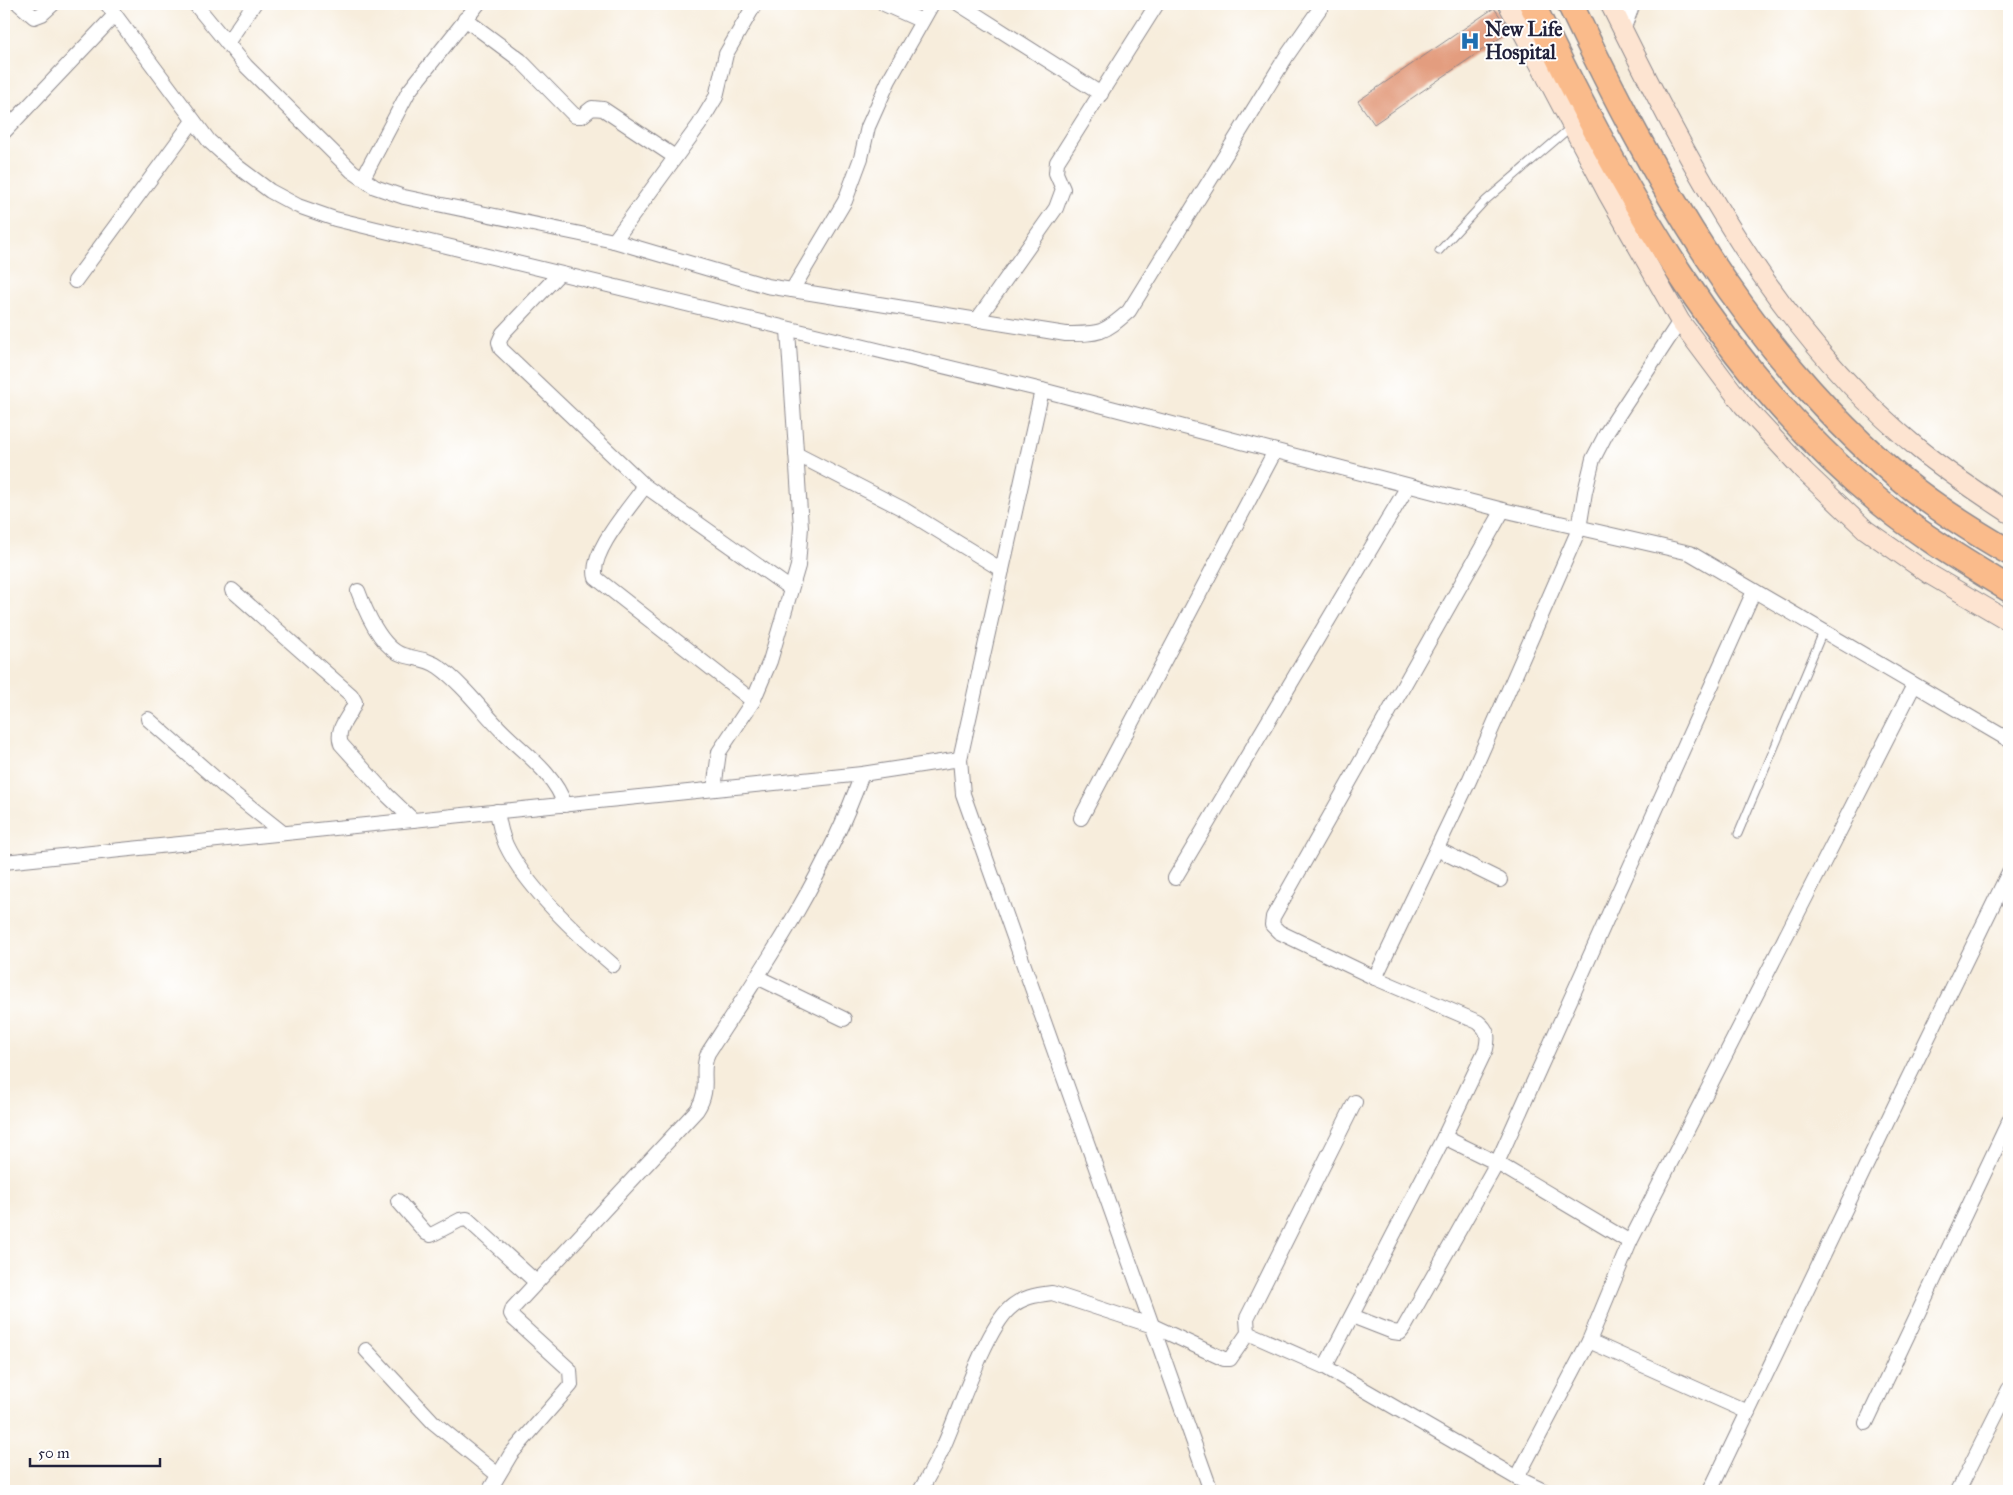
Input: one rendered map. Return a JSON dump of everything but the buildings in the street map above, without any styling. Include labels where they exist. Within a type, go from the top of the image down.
[{"type":"highway","points":[[1532,4],[1623,181],[1680,274],[1776,401],[1834,462],[1881,503],[1931,541],[2009,589]]},
{"type":"highway","points":[[1570,4],[1597,60],[1685,223],[1743,310],[1799,380],[1838,421],[1898,476],[2009,552]]},
{"type":"street","points":[[19,4],[34,17],[42,14],[53,4]]},
{"type":"street","points":[[195,4],[260,80],[352,171],[375,187],[404,197],[614,241],[768,286],[1066,334],[1091,334],[1109,329],[1129,311],[1286,57],[1323,4]]},
{"type":"street","points":[[227,43],[254,4]]},
{"type":"street","points":[[362,178],[400,105],[478,4]]},
{"type":"street","points":[[614,241],[716,97],[726,54],[755,4]]},
{"type":"street","points":[[884,4],[922,21]]},
{"type":"street","points":[[792,290],[845,201],[861,158],[868,126],[893,73],[932,4]]},
{"type":"street","points":[[958,4],[1101,94]]},
{"type":"street","points":[[977,320],[1056,208],[1062,189],[1056,173],[1057,162],[1156,4]]},
{"type":"street","points":[[1508,4],[1571,126],[1680,321],[1743,405],[1804,471],[1866,530],[1929,574],[2009,621]]},
{"type":"street","points":[[1610,4],[1690,161],[1749,260],[1797,325],[1866,401],[1920,450],[2009,513]]},
{"type":"street","points":[[1623,30],[1633,4]]},
{"type":"street","points":[[4,132],[111,9],[192,121],[209,141],[238,167],[270,191],[298,206],[335,219],[1042,390],[1503,510],[1580,523],[1690,553],[2009,740]]},
{"type":"street","points":[[465,19],[520,60],[575,116],[582,116],[592,108],[603,109],[675,157]]},
{"type":"street","points":[[75,281],[192,121]]},
{"type":"street","points":[[559,274],[503,333],[499,342],[501,349],[593,440],[645,486],[791,589]]},
{"type":"street","points":[[1375,978],[1469,781],[1580,523],[1593,458],[1607,432],[1680,321]]},
{"type":"street","points":[[714,789],[719,752],[753,701],[770,660],[798,566],[801,527],[788,330]]},
{"type":"street","points":[[1042,390],[960,759],[963,794],[1211,1491]]},
{"type":"street","points":[[1081,818],[1275,451]]},
{"type":"street","points":[[796,454],[903,509],[1002,570]]},
{"type":"street","points":[[645,486],[597,557],[594,572],[596,578],[753,701]]},
{"type":"street","points":[[1175,878],[1408,486]]},
{"type":"street","points":[[1326,1367],[1444,1137],[1486,1049],[1488,1038],[1486,1029],[1478,1022],[1375,978],[1279,932],[1272,925],[1273,917],[1503,510]]},
{"type":"street","points":[[232,590],[354,699],[353,707],[339,730],[341,744],[387,795],[413,820]]},
{"type":"street","points":[[358,590],[368,618],[384,638],[400,654],[426,660],[437,665],[454,680],[504,733],[545,772],[561,794],[565,805]]},
{"type":"street","points":[[1352,1316],[1394,1332],[1400,1332],[1404,1328],[1497,1163],[1754,591]]},
{"type":"street","points":[[1517,1478],[1588,1341],[1630,1242],[1914,685]]},
{"type":"street","points":[[148,718],[224,786],[284,833]]},
{"type":"street","points":[[4,862],[862,774],[960,759]]},
{"type":"street","points":[[489,1491],[511,1454],[571,1385],[570,1370],[514,1319],[512,1308],[697,1110],[706,1092],[705,1059],[757,977],[834,846],[862,774]]},
{"type":"street","points":[[497,811],[505,843],[522,870],[580,936],[613,965]]},
{"type":"street","points":[[1437,849],[1500,880]]},
{"type":"street","points":[[1710,1491],[2009,872]]},
{"type":"street","points":[[757,977],[844,1019]]},
{"type":"street","points":[[920,1491],[944,1446],[994,1327],[1010,1308],[1021,1300],[1036,1295],[1052,1293],[1153,1326],[1224,1359],[1230,1359],[1234,1356],[1248,1333],[1247,1318],[1355,1102]]},
{"type":"street","points":[[1866,1423],[2009,1121]]},
{"type":"street","points":[[1444,1137],[1497,1163],[1630,1242]]},
{"type":"street","points":[[398,1201],[431,1235],[460,1220],[467,1219],[536,1282]]},
{"type":"street","points":[[1248,1333],[1326,1367],[1517,1478],[1544,1491]]},
{"type":"street","points":[[1588,1341],[1748,1412]]},
{"type":"street","points":[[366,1350],[433,1422],[498,1475]]},
{"type":"street","points":[[1958,1491],[2009,1389]]},
{"type":"lane","points":[[1439,251],[1485,201],[1571,126]]},
{"type":"lane","points":[[1738,834],[1823,632]]},
{"type":"place","name":"New Life Hospital","points":[[1470,41]]}]
